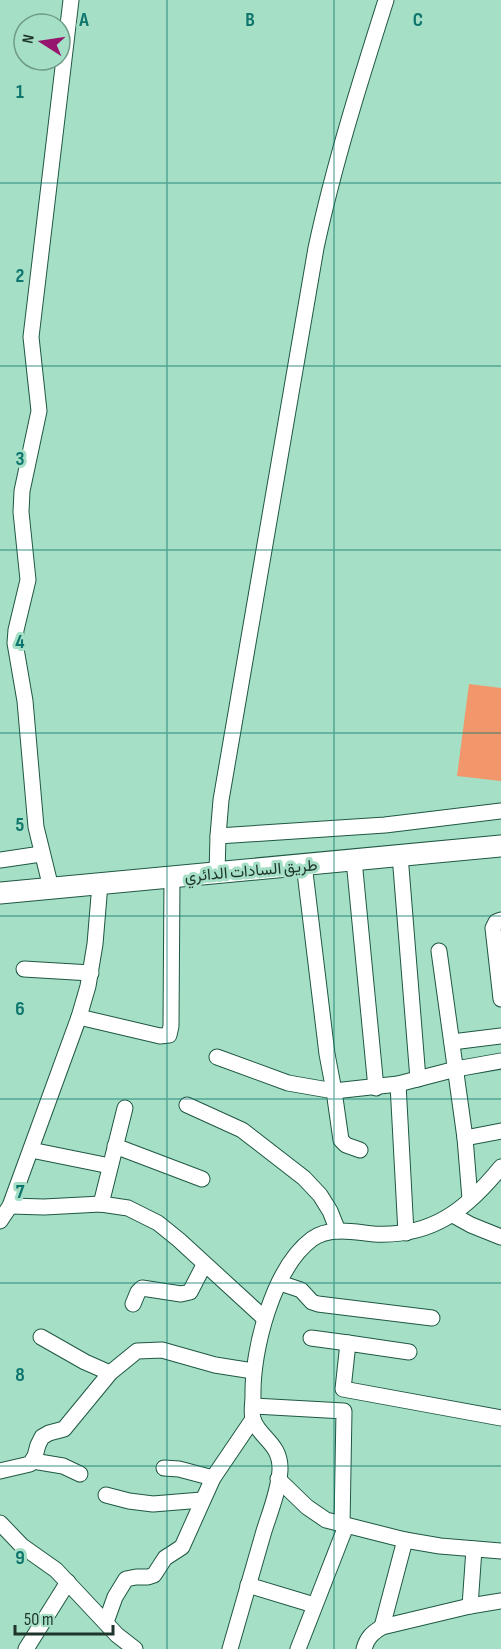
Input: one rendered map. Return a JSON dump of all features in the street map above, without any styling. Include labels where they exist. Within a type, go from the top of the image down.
[{"type":"main road","name":"طريق السادات الدائري","points":[[0,893],[501,846]]},
{"type":"street","points":[[51,888],[41,854],[32,800],[25,701],[15,643],[28,580],[21,512],[22,491],[39,411],[32,329],[71,0]]},
{"type":"street","points":[[217,873],[218,836],[232,735],[316,248],[344,132],[386,0]]},
{"type":"street","points":[[218,836],[385,825],[501,810]]},
{"type":"street","points":[[0,860],[41,854]]},
{"type":"street","points":[[400,855],[418,1078]]},
{"type":"street","points":[[354,860],[376,1088]]},
{"type":"street","points":[[304,864],[327,1054],[341,1140],[346,1146],[360,1150]]},
{"type":"street","points":[[79,1017],[160,1036],[169,1035],[171,1026],[172,877]]},
{"type":"street","points":[[0,1221],[10,1206],[79,1017],[91,973],[100,884]]},
{"type":"street","points":[[501,920],[496,922],[493,928],[501,999]]},
{"type":"street","points":[[439,951],[465,1138],[470,1199]]},
{"type":"street","points":[[24,969],[91,973]]},
{"type":"street","points":[[452,1042],[501,1036]]},
{"type":"street","points":[[217,1057],[288,1083],[334,1091],[376,1088],[501,1061]]},
{"type":"street","points":[[398,1084],[406,1233]]},
{"type":"street","points":[[187,1105],[242,1130],[304,1178],[330,1211],[338,1231]]},
{"type":"street","points":[[101,1204],[125,1107]]},
{"type":"street","points":[[465,1138],[501,1131]]},
{"type":"street","points":[[115,1146],[202,1179]]},
{"type":"street","points":[[31,1150],[110,1166]]},
{"type":"street","points":[[106,1622],[115,1597],[126,1579],[154,1575],[165,1558],[182,1547],[213,1478],[253,1412],[253,1371],[264,1318],[280,1283],[297,1255],[313,1238],[325,1233],[338,1231],[373,1234],[406,1233],[426,1228],[453,1215],[501,1167]]},
{"type":"street","points":[[10,1206],[101,1204],[128,1208],[145,1215],[179,1240],[264,1318]]},
{"type":"street","points":[[453,1215],[479,1229],[501,1237]]},
{"type":"street","points":[[133,1304],[142,1288],[181,1294],[189,1292],[204,1264]]},
{"type":"street","points":[[280,1283],[301,1290],[312,1302],[318,1304],[432,1318]]},
{"type":"street","points":[[41,1337],[85,1362],[110,1373]]},
{"type":"street","points":[[311,1338],[409,1352]]},
{"type":"street","points":[[298,1649],[344,1526],[343,1389],[348,1343]]},
{"type":"street","points":[[33,1461],[42,1437],[64,1429],[110,1373],[131,1354],[148,1349],[162,1350],[215,1365],[253,1371]]},
{"type":"street","points":[[343,1389],[501,1418]]},
{"type":"street","points":[[253,1412],[344,1412]]},
{"type":"street","points":[[232,1648],[280,1469],[275,1448],[253,1412]]},
{"type":"street","points":[[0,1471],[23,1466],[33,1461],[63,1466],[80,1474]]},
{"type":"street","points":[[164,1468],[179,1469],[213,1478]]},
{"type":"street","points":[[278,1479],[317,1515],[344,1526],[405,1540],[501,1551]]},
{"type":"street","points":[[106,1495],[153,1504],[202,1500]]},
{"type":"street","points":[[0,1526],[68,1582],[106,1622],[115,1642],[135,1649]]},
{"type":"street","points":[[382,1627],[405,1540]]},
{"type":"street","points":[[470,1606],[474,1549]]},
{"type":"street","points":[[26,1649],[68,1582]]},
{"type":"street","points":[[248,1585],[314,1605]]},
{"type":"street","points":[[364,1649],[366,1640],[382,1627],[501,1601]]},
{"type":"shaded area","points":[[469,684],[501,688],[501,781],[457,776]]}]
